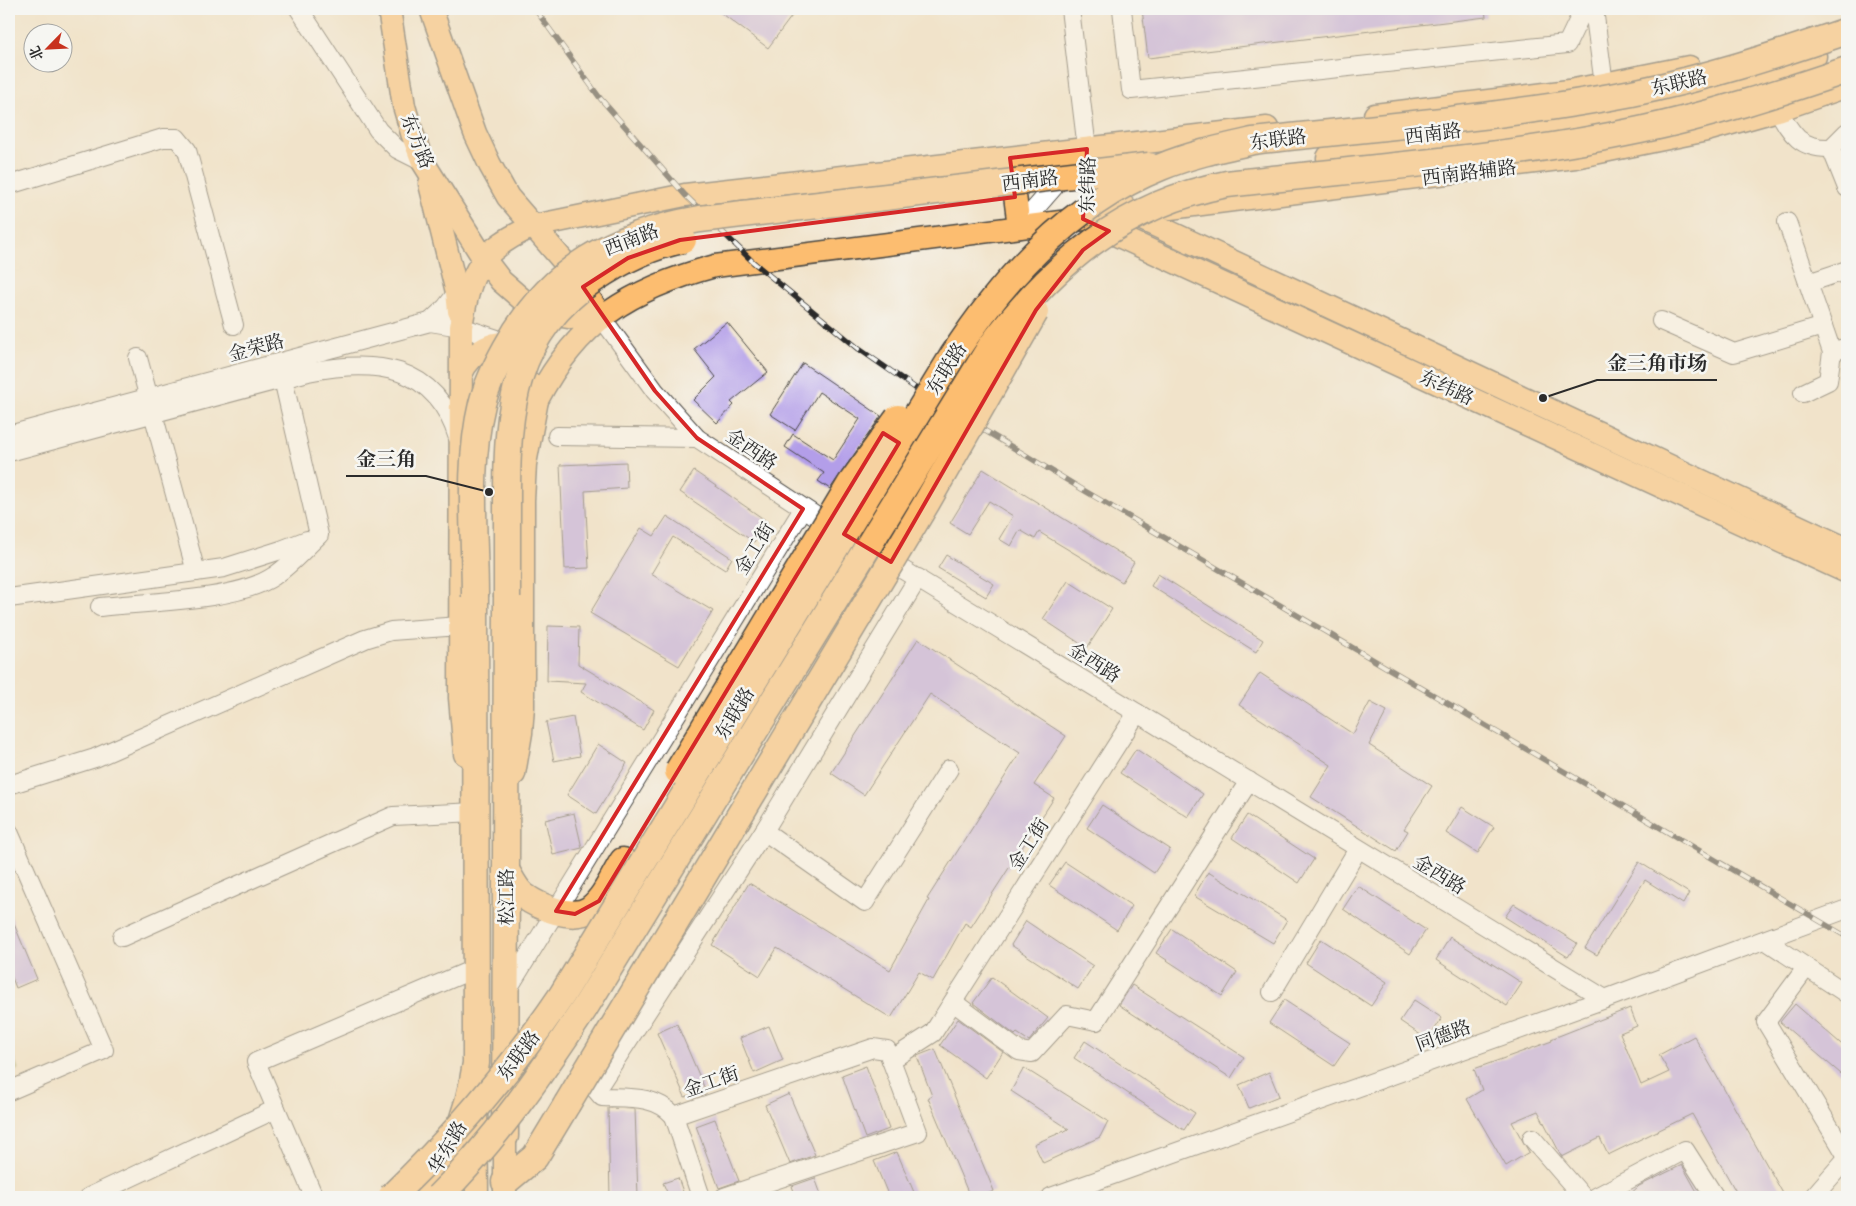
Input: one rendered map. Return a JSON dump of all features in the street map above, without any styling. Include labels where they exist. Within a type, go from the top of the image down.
[{"type":"highway","name":"东联路","points":[[390,1197],[430,1159],[491,1091],[530,1043],[562,995],[975,322],[1027,260],[1080,214],[1134,179],[1195,155],[1253,141],[1498,114],[1633,93],[1761,61],[1847,31]]},
{"type":"highway","name":"西南路","points":[[506,596],[507,445],[515,389],[524,363],[551,318],[568,300],[592,280],[628,258],[652,248],[702,236],[1330,151],[1634,104],[1765,72],[1847,44]]},
{"type":"highway","name":"西南路","points":[[475,597],[474,475],[482,405],[490,380],[510,340],[537,301],[569,271],[611,244],[638,233],[700,220],[1330,151],[1574,129],[1696,104],[1769,84],[1847,57]]},
{"type":"highway","name":"东联路","points":[[438,1197],[484,1148],[518,1104],[584,1009],[991,346],[1035,292],[1083,250],[1138,212],[1195,190],[1227,184],[1573,143],[1702,116],[1847,70]]},
{"type":"highway","points":[[1574,129],[1612,150]]},
{"type":"highway","points":[[499,1192],[536,1157],[922,510],[1027,325],[1056,282],[1083,250]]},
{"type":"highway","points":[[506,870],[524,896],[556,911],[575,914],[588,910],[599,901],[868,456],[975,322]]},
{"type":"highway","name":"松江路","points":[[505,1141],[506,596]]},
{"type":"highway","name":"松江路","points":[[475,597],[476,1063]]},
{"type":"highway","name":"华东路","points":[[414,1197],[445,1156],[461,1127],[471,1095],[476,1063]]},
{"type":"highway","name":"华东路","points":[[446,1197],[505,1141]]},
{"type":"main road","name":"东方路","points":[[390,9],[404,106],[412,133],[423,162],[484,258],[501,282],[524,301],[550,314],[574,318],[602,318]]},
{"type":"main road","points":[[431,9],[475,133],[508,197],[572,271],[602,318]]},
{"type":"main road","points":[[1087,149],[1498,101],[1604,84],[1714,60],[1847,17]]},
{"type":"main road","name":"西南路辅路","points":[[1083,219],[1504,168],[1612,150],[1707,130],[1778,110],[1847,86]]},
{"type":"main road","name":"西南路","points":[[484,258],[495,246],[534,226],[686,195],[1087,149]]},
{"type":"main road","name":"东纬路","points":[[1087,149],[1129,213],[1847,549]]},
{"type":"main road","name":"东纬路","points":[[1087,149],[1083,219],[1847,572]]},
{"type":"main road","points":[[1010,158],[1019,228]]},
{"type":"main road","points":[[423,162],[457,292],[461,327],[461,706],[466,760],[476,812]]},
{"type":"main road","points":[[506,810],[521,733],[523,500],[529,432],[537,400],[562,358],[580,336],[626,300],[651,286],[714,266],[1083,219]]},
{"type":"main road","points":[[461,327],[466,299],[474,276],[484,258]]},
{"type":"main road","points":[[460,374],[470,359],[485,347],[500,344],[514,345],[526,355],[534,368],[537,400]]},
{"type":"main road","name":"松江路","points":[[476,1063],[477,1197]]},
{"type":"main road","name":"松江路","points":[[499,1192],[505,1141]]},
{"type":"main road","points":[[402,1197],[445,1156]]},
{"type":"street","points":[[298,9],[378,130],[397,149],[423,162]]},
{"type":"street","points":[[1019,228],[1087,149],[1070,9]]},
{"type":"street","points":[[1122,9],[1131,90],[1567,44],[1580,18],[1579,9]]},
{"type":"street","points":[[1594,9],[1604,84]]},
{"type":"street","points":[[1778,110],[1788,128],[1800,141],[1814,148],[1830,148],[1847,132]]},
{"type":"street","points":[[9,185],[163,138],[177,138],[187,150],[234,325]]},
{"type":"street","points":[[1830,148],[1847,188]]},
{"type":"street","points":[[1786,222],[1823,326],[1840,350],[1828,381],[1803,393]]},
{"type":"street","points":[[430,322],[446,307],[484,258]]},
{"type":"street","points":[[1808,283],[1847,270]]},
{"type":"street","name":"金西路","points":[[602,318],[655,392],[696,438],[803,509],[1605,999]]},
{"type":"street","points":[[1661,320],[1734,353],[1823,326]]},
{"type":"street","name":"金荣路","points":[[9,452],[151,405],[430,322],[461,327],[514,345]]},
{"type":"street","points":[[138,358],[196,572]]},
{"type":"street","name":"金荣路","points":[[9,436],[338,366],[368,365],[392,369],[412,377],[429,390],[444,407],[453,425],[460,448]]},
{"type":"street","points":[[283,378],[319,535]]},
{"type":"street","points":[[557,436],[696,438]]},
{"type":"street","name":"金工街","points":[[506,993],[803,509]]},
{"type":"street","points":[[9,598],[196,572],[246,561],[319,535]]},
{"type":"street","points":[[100,607],[228,593],[252,588],[275,576],[319,535]]},
{"type":"street","name":"金工街","points":[[918,578],[764,831],[596,1090],[602,1097],[652,1100],[665,1105],[674,1116],[873,1048],[887,1050],[890,1060],[933,1033],[1137,713]]},
{"type":"street","points":[[9,785],[95,758],[365,639],[391,631],[460,626]]},
{"type":"street","points":[[764,831],[865,902],[949,769]]},
{"type":"street","points":[[952,1002],[1019,1050],[1032,1053],[1067,1015],[1096,1021],[1249,781]]},
{"type":"street","points":[[122,937],[393,816],[476,812]]},
{"type":"street","points":[[9,832],[104,1050],[9,1091]]},
{"type":"street","points":[[1272,992],[1358,849]]},
{"type":"street","name":"同德路","points":[[1051,1197],[1605,999],[1847,909]]},
{"type":"street","points":[[1765,940],[1847,994]]},
{"type":"street","points":[[314,1197],[256,1062],[476,968]]},
{"type":"street","points":[[1806,968],[1766,1022],[1847,1157],[1813,1197]]},
{"type":"street","points":[[724,1197],[918,1132],[890,1060]]},
{"type":"street","points":[[89,1197],[276,1109]]},
{"type":"street","points":[[674,1116],[701,1197]]},
{"type":"street","points":[[1532,1138],[1583,1197]]},
{"type":"street","points":[[1596,1197],[1685,1150],[1715,1197]]},
{"type":"highlighted area","points":[[1087,149],[1083,219],[1109,231],[1083,250],[1036,310],[891,562],[844,534],[899,443],[883,433],[599,901],[575,914],[556,911],[803,509],[697,438],[655,391],[583,287],[628,258],[680,240],[1015,197],[1010,158]]},
{"type":"green space","points":[[9,1046],[18,1069],[9,1073]]},
{"type":"building","points":[[716,9],[797,9],[768,48]]},
{"type":"building","points":[[1142,9],[1485,9],[1486,17],[1148,58]]},
{"type":"building","points":[[727,322],[768,372],[731,402],[734,405],[717,423],[693,400],[716,377],[694,349]]},
{"type":"building","points":[[803,363],[881,416],[830,489],[818,481],[824,473],[785,447],[793,434],[833,460],[860,419],[819,392],[795,430],[770,414]]},
{"type":"building","points":[[626,462],[627,488],[585,491],[589,568],[565,569],[560,465]]},
{"type":"building","points":[[983,469],[1134,562],[1122,582],[1039,532],[1035,539],[1020,530],[1011,546],[999,539],[1013,516],[989,501],[968,534],[950,523]]},
{"type":"building","points":[[694,471],[768,522],[754,542],[680,492]]},
{"type":"building","points":[[667,516],[732,558],[725,570],[673,537],[651,574],[713,611],[679,666],[590,613],[641,528],[654,536]]},
{"type":"building","points":[[946,555],[994,584],[986,597],[938,568]]},
{"type":"building","points":[[1158,574],[1263,640],[1256,652],[1151,586]]},
{"type":"building","points":[[1068,581],[1112,609],[1087,648],[1043,619]]},
{"type":"building","points":[[548,626],[579,627],[578,664],[654,710],[643,730],[581,692],[586,683],[547,681]]},
{"type":"building","points":[[918,639],[1066,736],[1034,785],[1054,798],[971,927],[965,923],[933,980],[919,972],[891,1018],[777,948],[760,976],[712,945],[749,883],[890,970],[929,900],[927,899],[1020,753],[930,694],[864,795],[831,773]]},
{"type":"building","points":[[1260,673],[1353,734],[1370,702],[1387,711],[1369,745],[1432,786],[1404,829],[1408,831],[1396,851],[1311,797],[1331,765],[1239,705]]},
{"type":"building","points":[[573,717],[580,756],[554,761],[546,722]]},
{"type":"building","points":[[598,744],[627,763],[596,814],[567,795]]},
{"type":"building","points":[[1136,749],[1203,794],[1188,817],[1120,773]]},
{"type":"building","points":[[1102,805],[1170,849],[1154,873],[1087,828]]},
{"type":"building","points":[[1462,807],[1494,827],[1478,853],[1446,833]]},
{"type":"building","points":[[574,813],[582,848],[553,855],[545,820]]},
{"type":"building","points":[[1247,815],[1314,859],[1299,883],[1232,838]]},
{"type":"building","points":[[1065,862],[1132,906],[1117,930],[1049,885]]},
{"type":"building","points":[[1639,862],[1689,893],[1683,904],[1645,880],[1597,955],[1585,948]]},
{"type":"building","points":[[1208,872],[1287,920],[1273,943],[1194,896]]},
{"type":"building","points":[[1358,886],[1426,930],[1410,954],[1343,909]]},
{"type":"building","points":[[1514,904],[1577,943],[1568,957],[1505,917]]},
{"type":"building","points":[[9,912],[37,979],[16,988],[9,970]]},
{"type":"building","points":[[1026,921],[1093,966],[1078,989],[1011,945]]},
{"type":"building","points":[[1172,929],[1237,972],[1222,996],[1156,953]]},
{"type":"building","points":[[1450,937],[1522,983],[1507,1006],[1436,960]]},
{"type":"building","points":[[1321,939],[1387,982],[1371,1006],[1306,963]]},
{"type":"building","points":[[992,977],[1048,1018],[1029,1041],[1017,1033],[1015,1035],[973,1003]]},
{"type":"building","points":[[1132,985],[1244,1057],[1231,1078],[1119,1005]]},
{"type":"building","points":[[1284,1000],[1350,1043],[1334,1066],[1269,1023]]},
{"type":"building","points":[[1414,1000],[1442,1018],[1428,1040],[1400,1021]]},
{"type":"building","points":[[1795,1004],[1847,1049],[1847,1079],[1780,1022]]},
{"type":"building","points":[[1630,1008],[1637,1026],[1620,1033],[1641,1085],[1669,1072],[1659,1055],[1694,1036],[1785,1197],[1739,1197],[1692,1114],[1608,1155],[1600,1138],[1562,1157],[1538,1111],[1512,1122],[1529,1152],[1506,1166],[1467,1099],[1482,1090],[1474,1069],[1552,1041],[1551,1039]]},
{"type":"building","points":[[958,1019],[1003,1052],[986,1078],[940,1045]]},
{"type":"building","points":[[677,1024],[705,1089],[685,1097],[657,1033]]},
{"type":"building","points":[[769,1026],[783,1060],[754,1073],[740,1038]]},
{"type":"building","points":[[1085,1041],[1195,1113],[1184,1130],[1074,1058]]},
{"type":"building","points":[[935,1049],[994,1191],[980,1197],[970,1197],[928,1098],[932,1096],[917,1056]]},
{"type":"building","points":[[866,1066],[889,1129],[865,1138],[842,1075]]},
{"type":"building","points":[[1024,1068],[1108,1121],[1100,1137],[1043,1163],[1034,1144],[1069,1129],[1011,1091]]},
{"type":"building","points":[[1269,1072],[1279,1096],[1249,1108],[1239,1085]]},
{"type":"building","points":[[789,1094],[815,1155],[790,1164],[765,1105]]},
{"type":"building","points":[[608,1108],[635,1109],[638,1197],[610,1197]]},
{"type":"building","points":[[715,1119],[739,1181],[719,1188],[696,1126]]},
{"type":"building","points":[[897,1152],[916,1197],[889,1197],[874,1161]]},
{"type":"building","points":[[1682,1165],[1700,1197],[1627,1197],[1639,1186]]},
{"type":"building","points":[[678,1178],[685,1197],[669,1197],[663,1183]]},
{"type":"building","points":[[815,1178],[822,1197],[796,1197],[792,1186]]},
{"type":"railway","points":[[535,9],[600,98],[685,195],[753,262],[859,349],[924,394],[1085,491],[1847,937]]},
{"type":"place","name":"金三角市场","points":[[1543,398]]},
{"type":"place","name":"金三角","points":[[489,492]]}]
